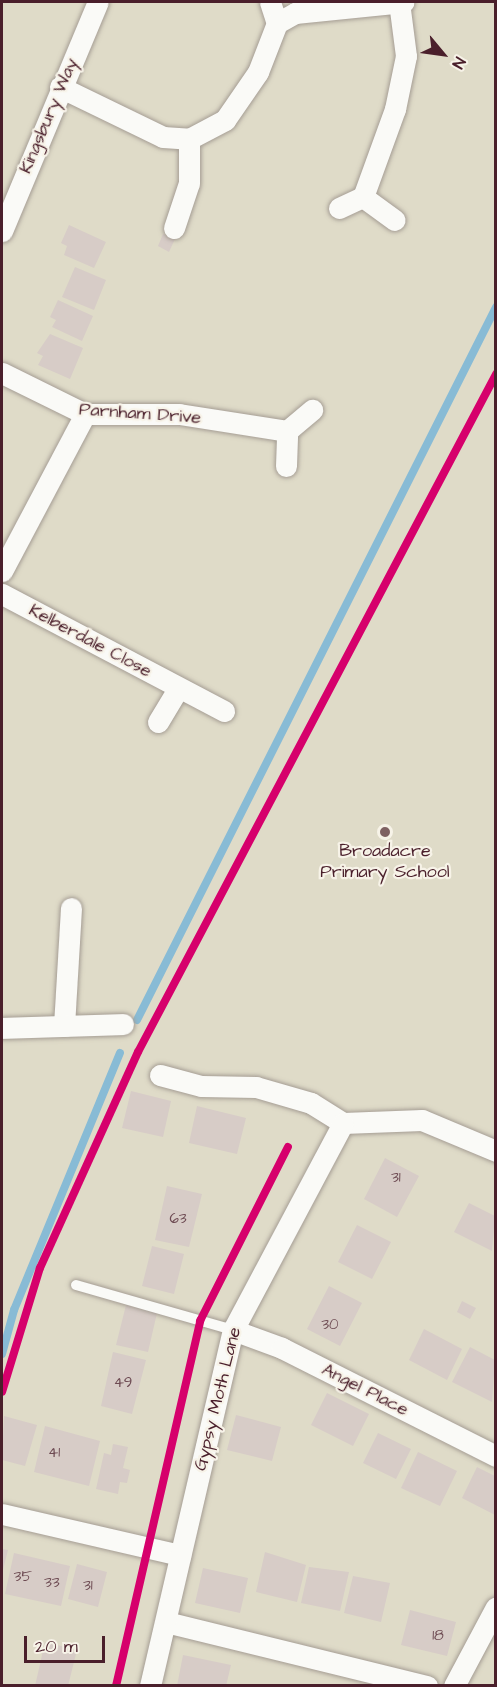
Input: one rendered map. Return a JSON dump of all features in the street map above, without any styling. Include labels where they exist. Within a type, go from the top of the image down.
[{"type":"street","name":"Kingsbury Way","points":[[2,231],[60,87],[98,2]]},
{"type":"street","points":[[60,87],[163,137],[189,139],[225,120],[258,72],[277,23],[270,2]]},
{"type":"street","points":[[277,23],[295,13],[401,2],[406,56],[395,109],[363,197],[339,208]]},
{"type":"street","points":[[174,228],[189,183],[189,139]]},
{"type":"street","points":[[363,197],[395,220]]},
{"type":"street","name":"Parnham Drive","points":[[2,373],[71,410],[85,414],[179,414],[287,431]]},
{"type":"street","points":[[286,466],[287,431],[312,410]]},
{"type":"street","points":[[2,572],[85,414]]},
{"type":"street","name":"Kelberdale Close","points":[[2,594],[178,689],[224,711]]},
{"type":"street","points":[[158,722],[178,689]]},
{"type":"street","points":[[64,1026],[71,908]]},
{"type":"street","points":[[2,1028],[123,1024]]},
{"type":"street","points":[[160,1075],[201,1086],[256,1087],[311,1103],[343,1123],[422,1120],[495,1151]]},
{"type":"street","name":"Gypsy Moth Lane","points":[[150,1686],[233,1330],[343,1123]]},
{"type":"street","name":"Angel Place","points":[[233,1330],[282,1348],[495,1456]]},
{"type":"street","points":[[2,1514],[180,1555]]},
{"type":"street","points":[[454,1686],[495,1607]]},
{"type":"street","points":[[166,1622],[427,1686]]},
{"type":"lane","points":[[76,1285],[233,1330]]},
{"type":"building","points":[[69,225],[106,242],[94,268],[64,255],[67,246],[61,243]]},
{"type":"building","points":[[163,234],[175,239],[169,252],[158,246]]},
{"type":"building","points":[[75,267],[106,280],[94,310],[62,297]]},
{"type":"building","points":[[58,300],[93,316],[82,341],[52,327],[56,320],[50,317]]},
{"type":"building","points":[[50,334],[83,348],[70,379],[38,365],[43,356],[37,353]]},
{"type":"building","points":[[131,1091],[171,1101],[163,1137],[122,1128]]},
{"type":"building","points":[[197,1106],[246,1118],[237,1154],[189,1143]]},
{"type":"building","points":[[385,1158],[419,1176],[397,1217],[364,1199]]},
{"type":"building","points":[[167,1186],[202,1194],[189,1247],[155,1240]]},
{"type":"building","points":[[469,1203],[495,1216],[492,1251],[454,1232]]},
{"type":"building","points":[[357,1225],[391,1242],[372,1279],[338,1262]]},
{"type":"building","points":[[152,1246],[184,1254],[174,1294],[142,1286]]},
{"type":"building","points":[[329,1286],[362,1303],[340,1346],[307,1329]]},
{"type":"building","points":[[462,1301],[476,1308],[470,1319],[457,1312]]},
{"type":"building","points":[[126,1305],[157,1313],[148,1352],[116,1345]]},
{"type":"building","points":[[424,1329],[462,1349],[447,1380],[409,1360]]},
{"type":"building","points":[[470,1347],[495,1360],[492,1402],[452,1382]]},
{"type":"building","points":[[113,1352],[146,1360],[132,1414],[101,1406]]},
{"type":"building","points":[[327,1393],[369,1414],[353,1446],[311,1425]]},
{"type":"building","points":[[236,1415],[281,1427],[272,1461],[227,1450]]},
{"type":"building","points":[[4,1416],[37,1425],[25,1466],[2,1460]]},
{"type":"building","points":[[45,1426],[100,1441],[89,1486],[34,1472]]},
{"type":"building","points":[[378,1433],[411,1449],[396,1479],[363,1463]]},
{"type":"building","points":[[113,1444],[128,1447],[123,1468],[130,1470],[127,1483],[120,1482],[118,1494],[96,1489],[104,1453],[111,1455]]},
{"type":"building","points":[[418,1452],[457,1471],[440,1506],[401,1488]]},
{"type":"building","points":[[477,1467],[495,1476],[495,1515],[462,1498]]},
{"type":"building","points":[[2,1549],[8,1550],[2,1574]]},
{"type":"building","points":[[265,1552],[306,1565],[297,1602],[256,1592]]},
{"type":"building","points":[[14,1553],[70,1566],[61,1606],[5,1594]]},
{"type":"building","points":[[77,1564],[107,1572],[98,1607],[68,1599]]},
{"type":"building","points":[[309,1567],[349,1572],[340,1611],[301,1603]]},
{"type":"building","points":[[203,1568],[248,1578],[240,1613],[195,1603]]},
{"type":"building","points":[[353,1576],[390,1583],[381,1622],[344,1613]]},
{"type":"building","points":[[410,1610],[456,1622],[447,1656],[401,1645]]},
{"type":"building","points":[[45,1642],[77,1650],[68,1686],[35,1686]]},
{"type":"building","points":[[183,1655],[231,1665],[226,1686],[177,1686]]},
{"type":"waterway","points":[[137,1020],[496,307]]},
{"type":"waterway","points":[[2,1354],[14,1310],[120,1053]]},
{"type":"cycle path","points":[[2,1392],[40,1268],[138,1052],[496,374]]},
{"type":"cycle path","points":[[116,1686],[200,1321],[288,1147]]},
{"type":"place","name":"Broadacre Primary School","points":[[385,832]]}]
